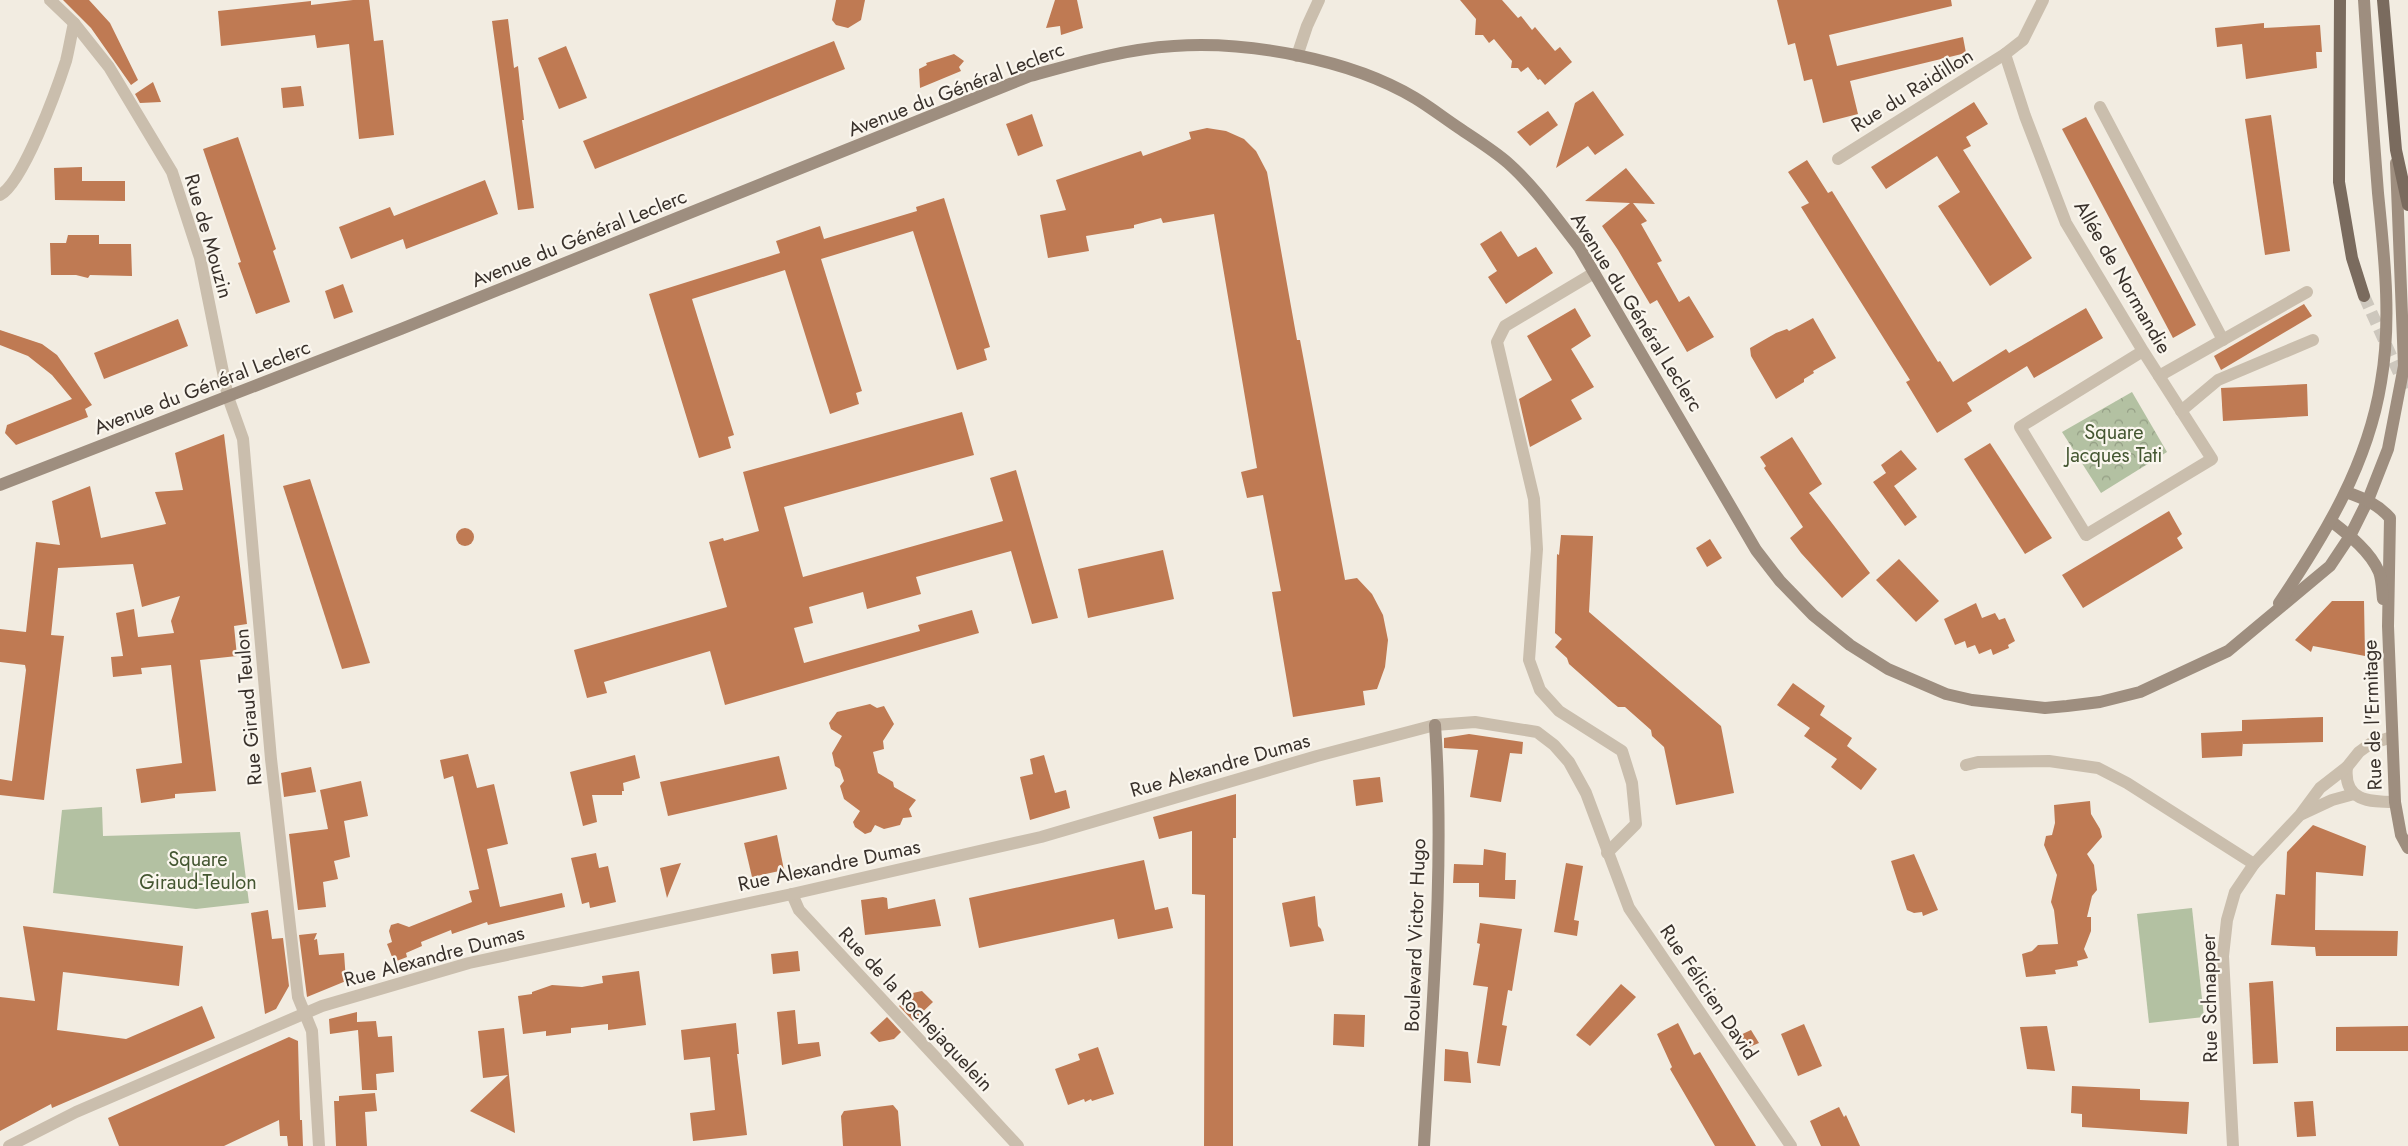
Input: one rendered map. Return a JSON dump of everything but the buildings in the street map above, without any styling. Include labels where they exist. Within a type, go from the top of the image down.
[{"type":"main road","points":[[2340,0],[2339,182],[2352,258],[2364,296]]},
{"type":"main road","points":[[2269,618],[2313,554],[2346,492],[2367,438],[2381,382],[2385,351],[2382,240],[2364,0]]},
{"type":"main road","points":[[2383,0],[2396,150],[2408,205]]},
{"type":"main road","name":"Avenue du Général Leclerc","points":[[0,485],[228,397],[1030,76],[1087,60],[1171,46],[1244,47],[1321,60],[1376,80],[1414,98],[1508,164],[1547,207],[1579,247],[1768,566],[1813,615],[1850,645],[1888,669],[1946,694],[1972,700],[2045,708],[2100,702],[2140,692],[2228,651],[2330,566],[2350,536],[2368,500],[2388,449],[2404,366],[2403,300],[2396,214],[2396,150]]},
{"type":"main road","points":[[2346,492],[2368,500]]},
{"type":"main road","name":"Rue de l'Ermitage","points":[[2368,500],[2383,509],[2390,518],[2388,626],[2395,802],[2400,830],[2408,848]]},
{"type":"main road","name":"Rue de l'Ermitage","points":[[2332,521],[2350,536],[2367,555],[2379,573],[2388,626]]},
{"type":"main road","name":"Boulevard Victor Hugo","points":[[1424,1146],[1435,941],[1438,833],[1435,725]]},
{"type":"street","name":"Rue de Mouzin","points":[[50,0],[74,23],[109,67],[172,172],[200,258],[228,397]]},
{"type":"street","points":[[1297,56],[1306,26],[1319,0]]},
{"type":"street","points":[[2005,54],[2023,40],[2043,0]]},
{"type":"street","points":[[0,195],[9,190],[20,174],[66,61],[74,23]]},
{"type":"street","name":"Rue du Raidillon","points":[[1838,159],[2005,54]]},
{"type":"street","name":"Allée de Normandie","points":[[2005,54],[2066,223],[2143,351],[2212,459],[2086,535],[2020,427],[2143,351]]},
{"type":"street","points":[[2100,108],[2223,340]]},
{"type":"street","points":[[1594,273],[1505,326],[1497,342],[1534,500],[1537,548],[1529,660],[1540,690],[1559,711],[1622,752],[1632,783],[1636,824],[1607,853]]},
{"type":"street","points":[[2159,376],[2307,292]]},
{"type":"street","points":[[2181,411],[2218,380],[2313,340]]},
{"type":"street","name":"Rue Giraud Teulon","points":[[228,397],[243,438],[271,759],[298,992],[312,1031],[319,1146]]},
{"type":"street","name":"Rue Alexandre Dumas","points":[[10,1146],[76,1112],[322,1006],[469,963],[792,894],[1041,837],[1317,756],[1435,725],[1475,722],[1537,732],[1554,745],[1569,762],[1586,793],[1607,853]]},
{"type":"street","name":"Rue Schnapper","points":[[2233,1146],[2223,956],[2227,920],[2235,892],[2254,864],[2300,815],[2320,788],[2347,767],[2359,752],[2370,744],[2392,737]]},
{"type":"street","points":[[1966,765],[1978,762],[2049,761],[2098,768],[2126,783],[2254,864]]},
{"type":"street","points":[[2347,767],[2348,786],[2354,794],[2362,799],[2374,802],[2395,802]]},
{"type":"street","name":"Rue Schnapper","points":[[2300,815],[2332,800],[2354,794]]},
{"type":"street","name":"Rue Félicien David","points":[[1607,853],[1630,908],[1791,1146]]},
{"type":"street","name":"Rue de la Rochejaquelein","points":[[792,894],[799,910],[1018,1146]]},
{"type":"green space","name":"Square Jacques Tati","points":[[2132,392],[2167,452],[2101,493],[2062,432]]},
{"type":"green space","name":"Square Giraud-Teulon","points":[[102,807],[103,836],[240,832],[249,903],[196,909],[53,893],[62,810]]},
{"type":"green space","points":[[2192,908],[2204,1017],[2149,1023],[2137,914]]},
{"type":"tunnel","points":[[2364,296],[2408,393]]}]
